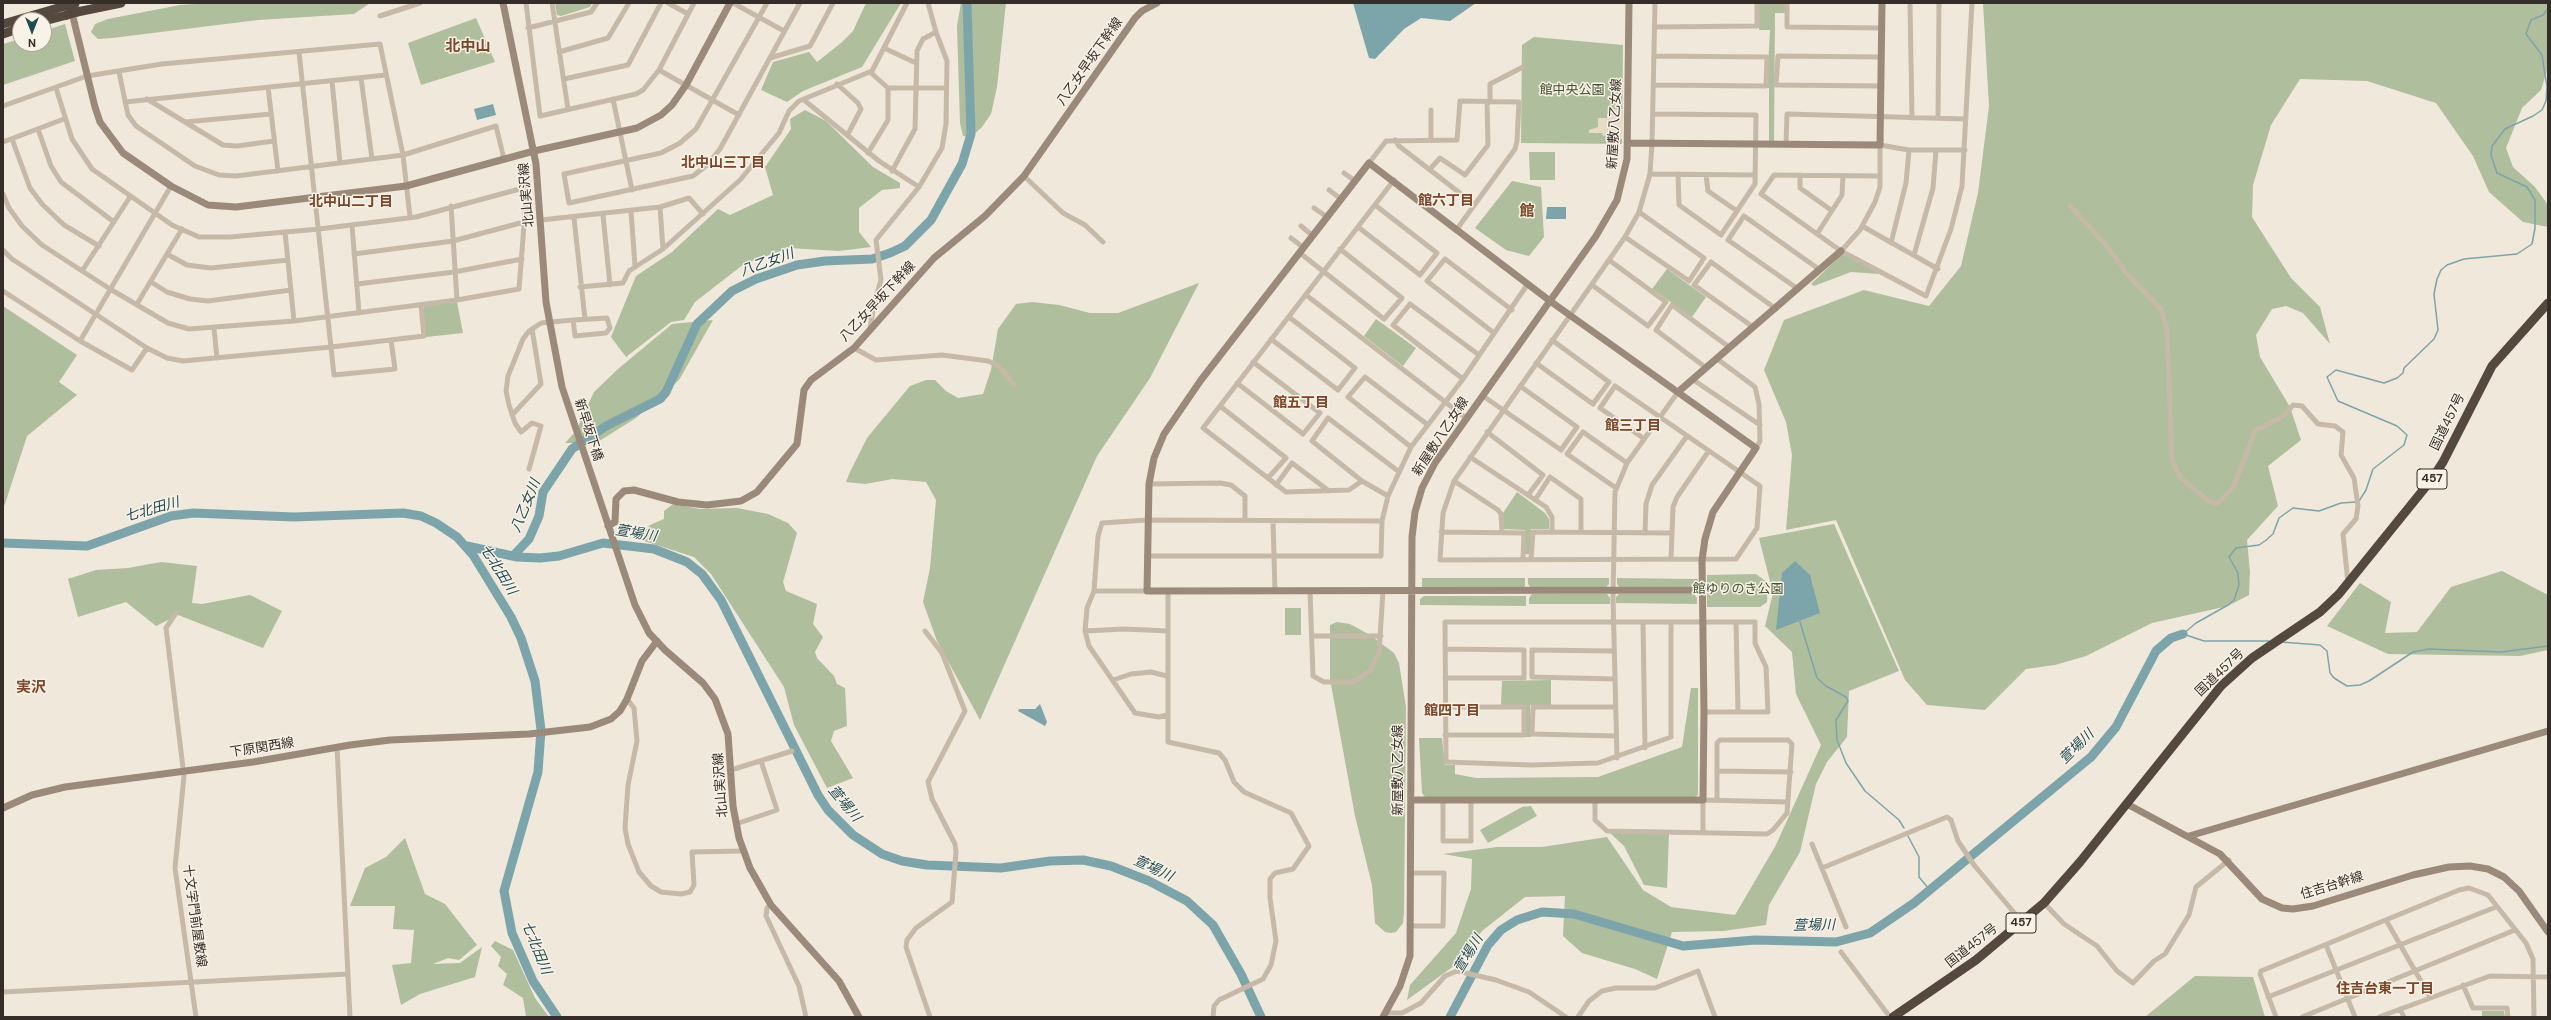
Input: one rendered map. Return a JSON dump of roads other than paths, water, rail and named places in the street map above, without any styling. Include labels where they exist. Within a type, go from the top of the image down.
[{"type":"highway","points":[[3,24],[72,7],[121,3]]},
{"type":"highway","points":[[52,17],[72,7]]},
{"type":"highway","name":"国道457号","points":[[1891,1017],[1976,960],[2044,903],[2127,804],[2221,686],[2252,658],[2320,612],[2348,583],[2432,479],[2443,462],[2492,366],[2548,303]]},
{"type":"street","points":[[380,16],[420,3]]},
{"type":"street","name":"北山実沢線","points":[[503,3],[534,151],[549,322],[562,387]]},
{"type":"street","points":[[526,3],[540,116],[613,99],[643,90],[659,70],[694,3]]},
{"type":"street","points":[[552,3],[568,109]]},
{"type":"street","points":[[528,28],[591,12],[597,3]]},
{"type":"street","points":[[559,52],[608,38],[629,3]]},
{"type":"street","points":[[564,79],[628,65],[661,3]]},
{"type":"street","points":[[668,3],[688,14]]},
{"type":"street","points":[[72,7],[87,76],[100,122],[124,153],[171,186],[208,205],[236,207],[315,199],[406,186],[534,151],[637,128],[661,115],[672,105],[686,85],[731,3],[784,31]]},
{"type":"street","points":[[767,3],[696,129],[680,143],[661,154],[564,174],[569,203],[693,176],[706,165],[720,149],[800,3]]},
{"type":"street","points":[[770,58],[810,46],[833,3]]},
{"type":"street","points":[[580,287],[623,283],[629,271],[663,249],[740,180],[779,133],[789,111],[799,101],[837,84],[870,72],[907,3]]},
{"type":"street","points":[[870,330],[874,304],[881,280],[876,244],[880,233],[919,187],[942,148],[946,124],[947,61],[936,32],[928,3]]},
{"type":"street","name":"八乙女早坂下幹線","points":[[609,528],[615,522],[618,496],[628,490],[688,504],[707,505],[736,502],[749,498],[757,492],[797,444],[804,390],[808,385],[817,375],[854,348],[934,258],[985,216],[1024,176],[1128,27],[1142,11],[1157,3]]},
{"type":"street","name":"新屋敷八乙女線","points":[[1384,1015],[1408,965],[1411,926],[1412,530],[1418,500],[1433,468],[1466,418],[1596,236],[1617,200],[1626,171],[1628,143],[1630,3]]},
{"type":"street","points":[[1643,438],[1600,408],[1615,386],[1708,452],[1760,486],[1757,528],[1736,559],[1440,560],[1443,513],[1454,481],[1470,456],[1626,237],[1638,212],[1650,174],[1655,85],[1655,3]]},
{"type":"street","points":[[1656,27],[1757,26],[1757,3]]},
{"type":"street","points":[[1787,3],[1787,27],[1882,28]]},
{"type":"street","points":[[1617,758],[1613,590],[1613,532],[1616,488],[1627,462],[1659,416],[1678,392],[1705,366],[1776,309],[1820,270],[1841,250],[1862,226],[1880,187],[1878,176],[1882,86],[1882,3]]},
{"type":"street","points":[[1910,3],[1912,118]]},
{"type":"street","points":[[1938,118],[1939,3]]},
{"type":"street","points":[[1878,176],[1774,175],[1760,194],[1841,250],[1926,296],[1938,269],[1960,198],[1965,150],[1972,3]]},
{"type":"street","points":[[892,171],[915,130],[917,51],[923,39],[936,32]]},
{"type":"street","points":[[3,106],[87,76],[162,64],[380,44],[403,156],[410,217]]},
{"type":"street","points":[[884,48],[916,63]]},
{"type":"street","points":[[299,52],[334,375],[395,369],[392,340]]},
{"type":"street","points":[[1654,56],[1766,57],[1766,86],[1655,85]]},
{"type":"street","points":[[1882,57],[1778,56],[1776,84],[1882,86]]},
{"type":"street","points":[[1430,169],[1440,158],[1465,175],[1488,145],[1488,102],[1490,84],[1523,67]]},
{"type":"street","points":[[659,70],[739,115]]},
{"type":"street","points":[[119,72],[128,115],[136,126],[194,166],[219,174],[236,176],[403,156],[496,126],[504,159]]},
{"type":"street","points":[[870,72],[888,88],[946,88]]},
{"type":"street","points":[[125,102],[386,75]]},
{"type":"street","points":[[361,78],[372,159]]},
{"type":"street","points":[[332,80],[340,163]]},
{"type":"street","points":[[837,84],[858,103],[861,109],[848,134]]},
{"type":"street","points":[[268,87],[278,171]]},
{"type":"street","points":[[3,194],[9,208],[22,226],[42,245],[110,289],[168,322],[189,329],[214,329],[328,317],[457,300],[519,289],[527,187],[410,217],[318,229],[199,237],[155,213],[92,169],[72,139],[64,119],[56,88]]},
{"type":"street","points":[[868,152],[888,120],[888,88]]},
{"type":"street","points":[[147,99],[222,145],[237,146],[274,141]]},
{"type":"street","points":[[613,99],[621,131],[632,190]]},
{"type":"street","points":[[804,100],[892,171],[919,187]]},
{"type":"street","points":[[1148,591],[1147,520],[1149,484],[1154,458],[1168,426],[1201,380],[1386,141],[1457,140],[1460,101],[1519,102],[1517,145],[1456,229]]},
{"type":"street","points":[[1431,110],[1431,140]]},
{"type":"street","points":[[185,122],[271,114]]},
{"type":"street","points":[[1654,114],[1756,115],[1755,184],[1721,235],[1679,205],[1678,174]]},
{"type":"street","points":[[1786,144],[1787,114],[1966,119]]},
{"type":"street","points":[[3,142],[64,119]]},
{"type":"street","points":[[38,129],[51,166],[61,182],[114,222]]},
{"type":"street","points":[[12,139],[30,188],[42,204],[64,225],[99,246]]},
{"type":"street","points":[[1395,140],[1474,204]]},
{"type":"street","points":[[1628,143],[1880,145],[1909,150],[1965,150]]},
{"type":"street","points":[[1891,243],[1906,183],[1909,150]]},
{"type":"street","points":[[1914,255],[1933,188],[1936,150]]},
{"type":"street","points":[[1369,163],[1394,180],[1527,285],[1756,448]]},
{"type":"street","points":[[1344,173],[1355,181]]},
{"type":"street","points":[[1650,174],[1755,175]]},
{"type":"street","points":[[1706,175],[1708,191],[1737,211]]},
{"type":"street","points":[[1800,175],[1800,188],[1831,210]]},
{"type":"street","points":[[1024,176],[1063,213],[1085,225],[1103,242]]},
{"type":"street","points":[[1817,234],[1842,195],[1843,176]]},
{"type":"street","points":[[1362,481],[1352,489],[1286,492],[1203,428],[1394,180]]},
{"type":"street","points":[[80,341],[171,186]]},
{"type":"street","points":[[1329,190],[1341,199]]},
{"type":"street","points":[[82,271],[130,197]]},
{"type":"street","points":[[541,220],[603,215],[660,207],[689,198],[703,214]]},
{"type":"street","points":[[1358,227],[1420,275],[1437,253],[1374,205]]},
{"type":"street","points":[[451,206],[454,272],[457,300]]},
{"type":"street","points":[[2070,206],[2106,245],[2128,274],[2156,302],[2164,316],[2169,371],[2172,459],[2174,468],[2186,483],[2208,501],[2217,504],[2233,488],[2255,431],[2285,415],[2293,405],[2298,404],[2318,424],[2335,426],[2343,432],[2341,455],[2354,478],[2357,501],[2356,519],[2343,534],[2348,583]]},
{"type":"street","points":[[660,207],[663,249]]},
{"type":"street","points":[[1314,208],[1327,217]]},
{"type":"street","points":[[631,211],[636,266]]},
{"type":"street","points":[[1626,237],[1689,281],[1704,258],[1638,212]]},
{"type":"street","points":[[603,215],[610,285]]},
{"type":"street","points":[[1798,289],[1728,240],[1744,216],[1820,270]]},
{"type":"street","points":[[574,218],[580,287],[585,319]]},
{"type":"street","points":[[354,254],[453,241],[524,222]]},
{"type":"street","points":[[352,225],[359,313]]},
{"type":"street","points":[[1301,226],[1313,236]]},
{"type":"street","points":[[1862,226],[1938,269]]},
{"type":"street","points":[[137,304],[182,229]]},
{"type":"street","points":[[285,232],[294,321]]},
{"type":"street","points":[[1291,238],[1323,272],[1384,319],[1402,298],[1340,249]]},
{"type":"street","points":[[3,250],[12,260],[147,348],[167,358],[184,361],[332,347],[424,336],[421,305]]},
{"type":"street","points":[[167,254],[187,265],[211,268],[288,260]]},
{"type":"street","points":[[357,284],[454,272],[522,259]]},
{"type":"street","points":[[1494,333],[1427,281],[1444,259],[1512,310]]},
{"type":"street","points":[[1592,285],[1648,326],[1666,302],[1609,260]]},
{"type":"street","points":[[1753,327],[1694,285],[1711,262],[1776,309]]},
{"type":"street","points":[[151,282],[167,292],[190,299],[208,301],[291,290]]},
{"type":"street","points":[[1148,556],[1381,556],[1382,521],[1388,496],[1398,471],[1411,447],[1512,310],[1527,285]]},
{"type":"street","points":[[3,291],[80,341],[132,370],[147,348]]},
{"type":"street","points":[[1306,295],[1466,418]]},
{"type":"street","points":[[1462,379],[1393,325],[1410,304],[1479,355]]},
{"type":"street","points":[[1705,366],[1656,330],[1672,305],[1729,347]]},
{"type":"street","points":[[1271,339],[1338,390],[1356,368],[1289,317]]},
{"type":"street","points":[[529,469],[542,426],[532,423],[521,432],[512,416],[506,391],[508,376],[523,339],[532,329],[541,323],[549,322],[573,320],[585,319],[607,318],[610,328],[606,334],[574,336],[573,320]]},
{"type":"street","points":[[214,329],[217,358]]},
{"type":"street","points":[[512,416],[541,384],[532,329]]},
{"type":"street","points":[[1536,363],[1593,404],[1609,382],[1552,340]]},
{"type":"street","points":[[854,348],[876,360],[942,355],[988,361],[999,366],[1014,385]]},
{"type":"street","points":[[1703,831],[1704,712],[1702,560],[1705,539],[1714,512],[1760,441],[1760,404],[1755,387],[1716,358]]},
{"type":"street","points":[[1237,383],[1303,434],[1320,413],[1253,362]]},
{"type":"street","points":[[1411,447],[1348,397],[1364,377],[1428,425]]},
{"type":"street","points":[[1692,379],[1760,425]]},
{"type":"street","points":[[1483,396],[1561,450],[1578,427],[1520,386]]},
{"type":"street","name":"新早坂下橋","points":[[562,387],[609,528]]},
{"type":"street","points":[[1220,406],[1286,458],[1268,478]]},
{"type":"street","points":[[1388,496],[1362,481],[1312,441],[1328,418],[1398,471]]},
{"type":"street","points":[[1488,432],[1543,475],[1528,495]]},
{"type":"street","points":[[1616,488],[1567,454],[1583,432],[1627,462]]},
{"type":"street","points":[[1645,533],[1646,504],[1652,485],[1687,436]]},
{"type":"street","points":[[1671,559],[1673,507],[1677,497],[1708,452]]},
{"type":"street","points":[[1470,456],[1550,511],[1552,532]]},
{"type":"street","points":[[1276,485],[1292,463],[1329,491]]},
{"type":"street","points":[[1535,500],[1550,477],[1581,499],[1581,531]]},
{"type":"street","points":[[1454,481],[1498,510],[1501,514],[1502,531]]},
{"type":"street","points":[[1149,484],[1220,483],[1231,485],[1245,496],[1246,520]]},
{"type":"street","points":[[1167,715],[1159,717],[1135,714],[1089,646],[1085,631],[1087,608],[1094,591],[1100,525],[1106,521],[1147,520],[1382,521]]},
{"type":"street","points":[[1274,521],[1273,555],[1275,591]]},
{"type":"street","name":"北山実沢線","points":[[609,528],[640,617],[657,642],[703,683],[715,699],[726,726],[736,824],[743,851],[770,905],[839,981],[860,1017]]},
{"type":"street","points":[[1441,532],[1502,531],[1524,533],[1523,559]]},
{"type":"street","points":[[1531,559],[1532,532],[1581,531],[1672,533]]},
{"type":"street","points":[[1094,591],[1703,590]]},
{"type":"street","points":[[1310,591],[1313,676],[1324,682],[1353,682],[1364,676],[1377,659],[1381,636],[1383,591]]},
{"type":"street","points":[[1168,592],[1168,742],[1219,753],[1226,760],[1234,782],[1244,792],[1291,813],[1309,846],[1292,869],[1272,876],[1270,898],[1276,941],[1275,954],[1263,980],[1226,995],[1217,1002],[1213,1017]]},
{"type":"street","name":"十文字門前屋敷線","points":[[176,613],[166,628],[184,771],[175,868],[183,931],[193,982],[196,1017]]},
{"type":"street","points":[[1671,622],[1671,737],[1617,758],[1598,763],[1531,765],[1446,762],[1445,622],[1614,622],[1643,622],[1671,622],[1755,622],[1755,643],[1766,667],[1768,712],[1704,712]]},
{"type":"street","points":[[1643,622],[1645,748]]},
{"type":"street","points":[[1736,622],[1738,712]]},
{"type":"street","points":[[1085,631],[1125,629],[1168,631]]},
{"type":"street","points":[[925,631],[942,653],[965,710],[928,782],[932,799],[955,844],[956,852],[952,902],[916,928],[907,940],[907,953],[930,1017]]},
{"type":"street","points":[[1312,636],[1381,636]]},
{"type":"street","points":[[657,642],[642,661],[627,699],[634,708],[637,740],[628,785],[625,828],[628,844],[639,872],[651,886],[661,892],[681,894],[690,892],[694,885],[692,852],[743,851]]},
{"type":"street","points":[[1445,649],[1524,650],[1524,678],[1445,678]]},
{"type":"street","points":[[1614,651],[1532,650],[1532,677],[1614,679]]},
{"type":"street","points":[[1113,680],[1131,674],[1151,672],[1167,676]]},
{"type":"street","name":"下原関西線","points":[[3,808],[46,790],[184,771],[337,747],[390,740],[529,734],[562,730],[602,723],[620,711],[627,699]]},
{"type":"street","points":[[1445,707],[1524,707],[1524,735],[1445,735]]},
{"type":"street","points":[[1615,707],[1532,707],[1532,734],[1616,736]]},
{"type":"street","points":[[2189,836],[2548,731]]},
{"type":"street","points":[[1595,800],[1595,820],[1607,831],[1703,831],[1767,834],[1773,830],[1787,813],[1792,744],[1788,740],[1720,740],[1717,743],[1717,800]]},
{"type":"street","points":[[337,747],[350,1017]]},
{"type":"street","points":[[731,770],[792,751]]},
{"type":"street","points":[[736,824],[777,810],[762,761]]},
{"type":"street","points":[[1717,771],[1791,772]]},
{"type":"street","points":[[1411,800],[1717,800],[1788,802]]},
{"type":"street","points":[[1443,800],[1443,841],[1472,841],[1471,800]]},
{"type":"street","name":"住吉台幹線","points":[[2127,804],[2189,836],[2228,860],[2262,899],[2273,905],[2293,909],[2313,906],[2431,871],[2455,867],[2480,867],[2504,877],[2519,891],[2548,932]]},
{"type":"street","points":[[1822,868],[1947,817],[1951,820],[1962,848],[1974,865],[2022,922]]},
{"type":"street","points":[[1812,844],[1846,927]]},
{"type":"street","points":[[2044,903],[2064,924],[2097,946],[2117,971],[2133,983],[2154,961],[2165,954],[2189,915],[2196,887],[2228,860]]},
{"type":"street","points":[[1411,873],[1444,873],[1443,926],[1411,926]]},
{"type":"street","points":[[2276,1017],[2260,974],[2261,971],[2459,890],[2469,888],[2488,895],[2526,943],[2533,959],[2534,1017]]},
{"type":"street","points":[[770,905],[767,908],[766,916],[799,986],[806,1017]]},
{"type":"street","points":[[2268,997],[2496,907]]},
{"type":"street","points":[[2386,920],[2430,997]]},
{"type":"street","points":[[2302,1017],[2515,930]]},
{"type":"street","points":[[2326,945],[2355,1017]]},
{"type":"street","points":[[1842,952],[1891,1017]]},
{"type":"street","points":[[1384,1015],[1402,1013],[1421,1003],[1445,976],[1456,971],[1490,979],[1528,992],[1566,1017]]},
{"type":"street","points":[[1578,1017],[1589,1001],[1602,991],[1616,988],[1655,988],[1698,971],[1715,1017]]},
{"type":"street","points":[[3,992],[348,974]]},
{"type":"street","points":[[2379,1017],[2490,976],[2548,977]]},
{"type":"street","points":[[2463,986],[2474,1008],[2508,1008],[2508,1017]]},
{"type":"street","points":[[2400,1009],[2404,1017]]},
{"type":"water","points":[[1353,3],[1476,3],[1450,21],[1421,18],[1404,29],[1375,59],[1369,58]]},
{"type":"water","points":[[493,104],[496,115],[477,120],[474,109]]},
{"type":"water","points":[[1547,207],[1566,207],[1566,219],[1546,219]]},
{"type":"water","points":[[1795,561],[1810,575],[1820,613],[1776,630],[1782,573]]},
{"type":"water","points":[[1040,704],[1047,722],[1045,726],[1018,711],[1019,709],[1035,709]]},
{"type":"waterway","name":"八乙女川","points":[[513,556],[529,539],[539,516],[543,492],[572,449],[606,426],[660,399],[666,392],[697,324],[732,291],[756,279],[797,265],[825,261],[872,259],[890,253],[905,246],[931,220],[962,164],[971,134],[967,3]]},
{"type":"waterway","points":[[2359,501],[2366,490],[2373,469],[2404,445],[2407,435],[2397,426],[2338,401],[2327,377],[2336,370],[2384,383],[2397,378],[2403,373],[2404,368],[2434,339],[2438,330],[2434,294],[2437,279],[2441,270],[2447,265],[2464,259],[2517,254],[2532,244],[2535,228],[2535,200],[2527,187],[2497,173],[2491,155],[2492,146],[2505,129],[2533,116],[2542,110],[2546,101],[2547,87],[2542,55],[2526,34],[2531,20],[2543,15],[2548,9]]},
{"type":"waterway","points":[[2269,641],[2204,641],[2183,634],[2196,623],[2234,600],[2239,585],[2238,573],[2229,557],[2236,548],[2259,545],[2265,541],[2273,534],[2279,518],[2293,508],[2319,511],[2341,503],[2356,502]]},
{"type":"waterway","name":"七北田川","points":[[3,543],[87,546],[171,516],[193,513],[294,517],[403,513],[421,516],[436,523],[457,537],[473,555],[511,617],[521,638],[535,681],[541,730],[538,772],[504,891],[512,933],[533,981],[557,1017]]},
{"type":"waterway","name":"萱場川","points":[[467,546],[517,557],[540,558],[559,556],[603,543],[654,549],[687,562],[702,574],[721,600],[818,795],[828,810],[853,835],[882,854],[902,861],[927,865],[1001,868],[1050,861],[1083,860],[1111,866],[1149,881],[1187,901],[1213,925],[1241,974],[1261,1017]]},
{"type":"waterway","points":[[1800,622],[1817,678],[1826,686],[1846,697],[1848,701],[1836,720],[1837,740],[1846,763],[1865,791],[1899,820],[1904,828]]},
{"type":"waterway","name":"萱場川","points":[[1450,1017],[1488,945],[1501,930],[1517,920],[1542,912],[1574,914],[1683,946],[1755,940],[1836,942],[1870,933],[1914,903],[2091,757],[2116,727],[2156,651],[2171,638],[2183,634]]},
{"type":"waterway","points":[[2281,642],[2320,645],[2327,651],[2330,673],[2334,678],[2347,686],[2360,685],[2369,681],[2413,652],[2429,649],[2501,652],[2548,646]]},
{"type":"waterway","points":[[1908,836],[1919,857],[1919,877],[1929,889]]},
{"type":"district","name":"北中山","points":[[468,47]]},
{"type":"district","name":"北中山三丁目","points":[[723,163]]},
{"type":"district","name":"館六丁目","points":[[1446,201]]},
{"type":"district","name":"北中山二丁目","points":[[351,202]]},
{"type":"district","name":"館","points":[[1527,212]]},
{"type":"district","name":"館五丁目","points":[[1301,403]]},
{"type":"district","name":"館三丁目","points":[[1633,426]]},
{"type":"district","name":"実沢","points":[[31,688]]},
{"type":"district","name":"館四丁目","points":[[1452,711]]},
{"type":"district","name":"住吉台東一丁目","points":[[2385,989]]},
{"type":"park label","name":"館中央公園","points":[[1572,91]]},
{"type":"park label","name":"館ゆりのき公園","points":[[1738,590]]}]
